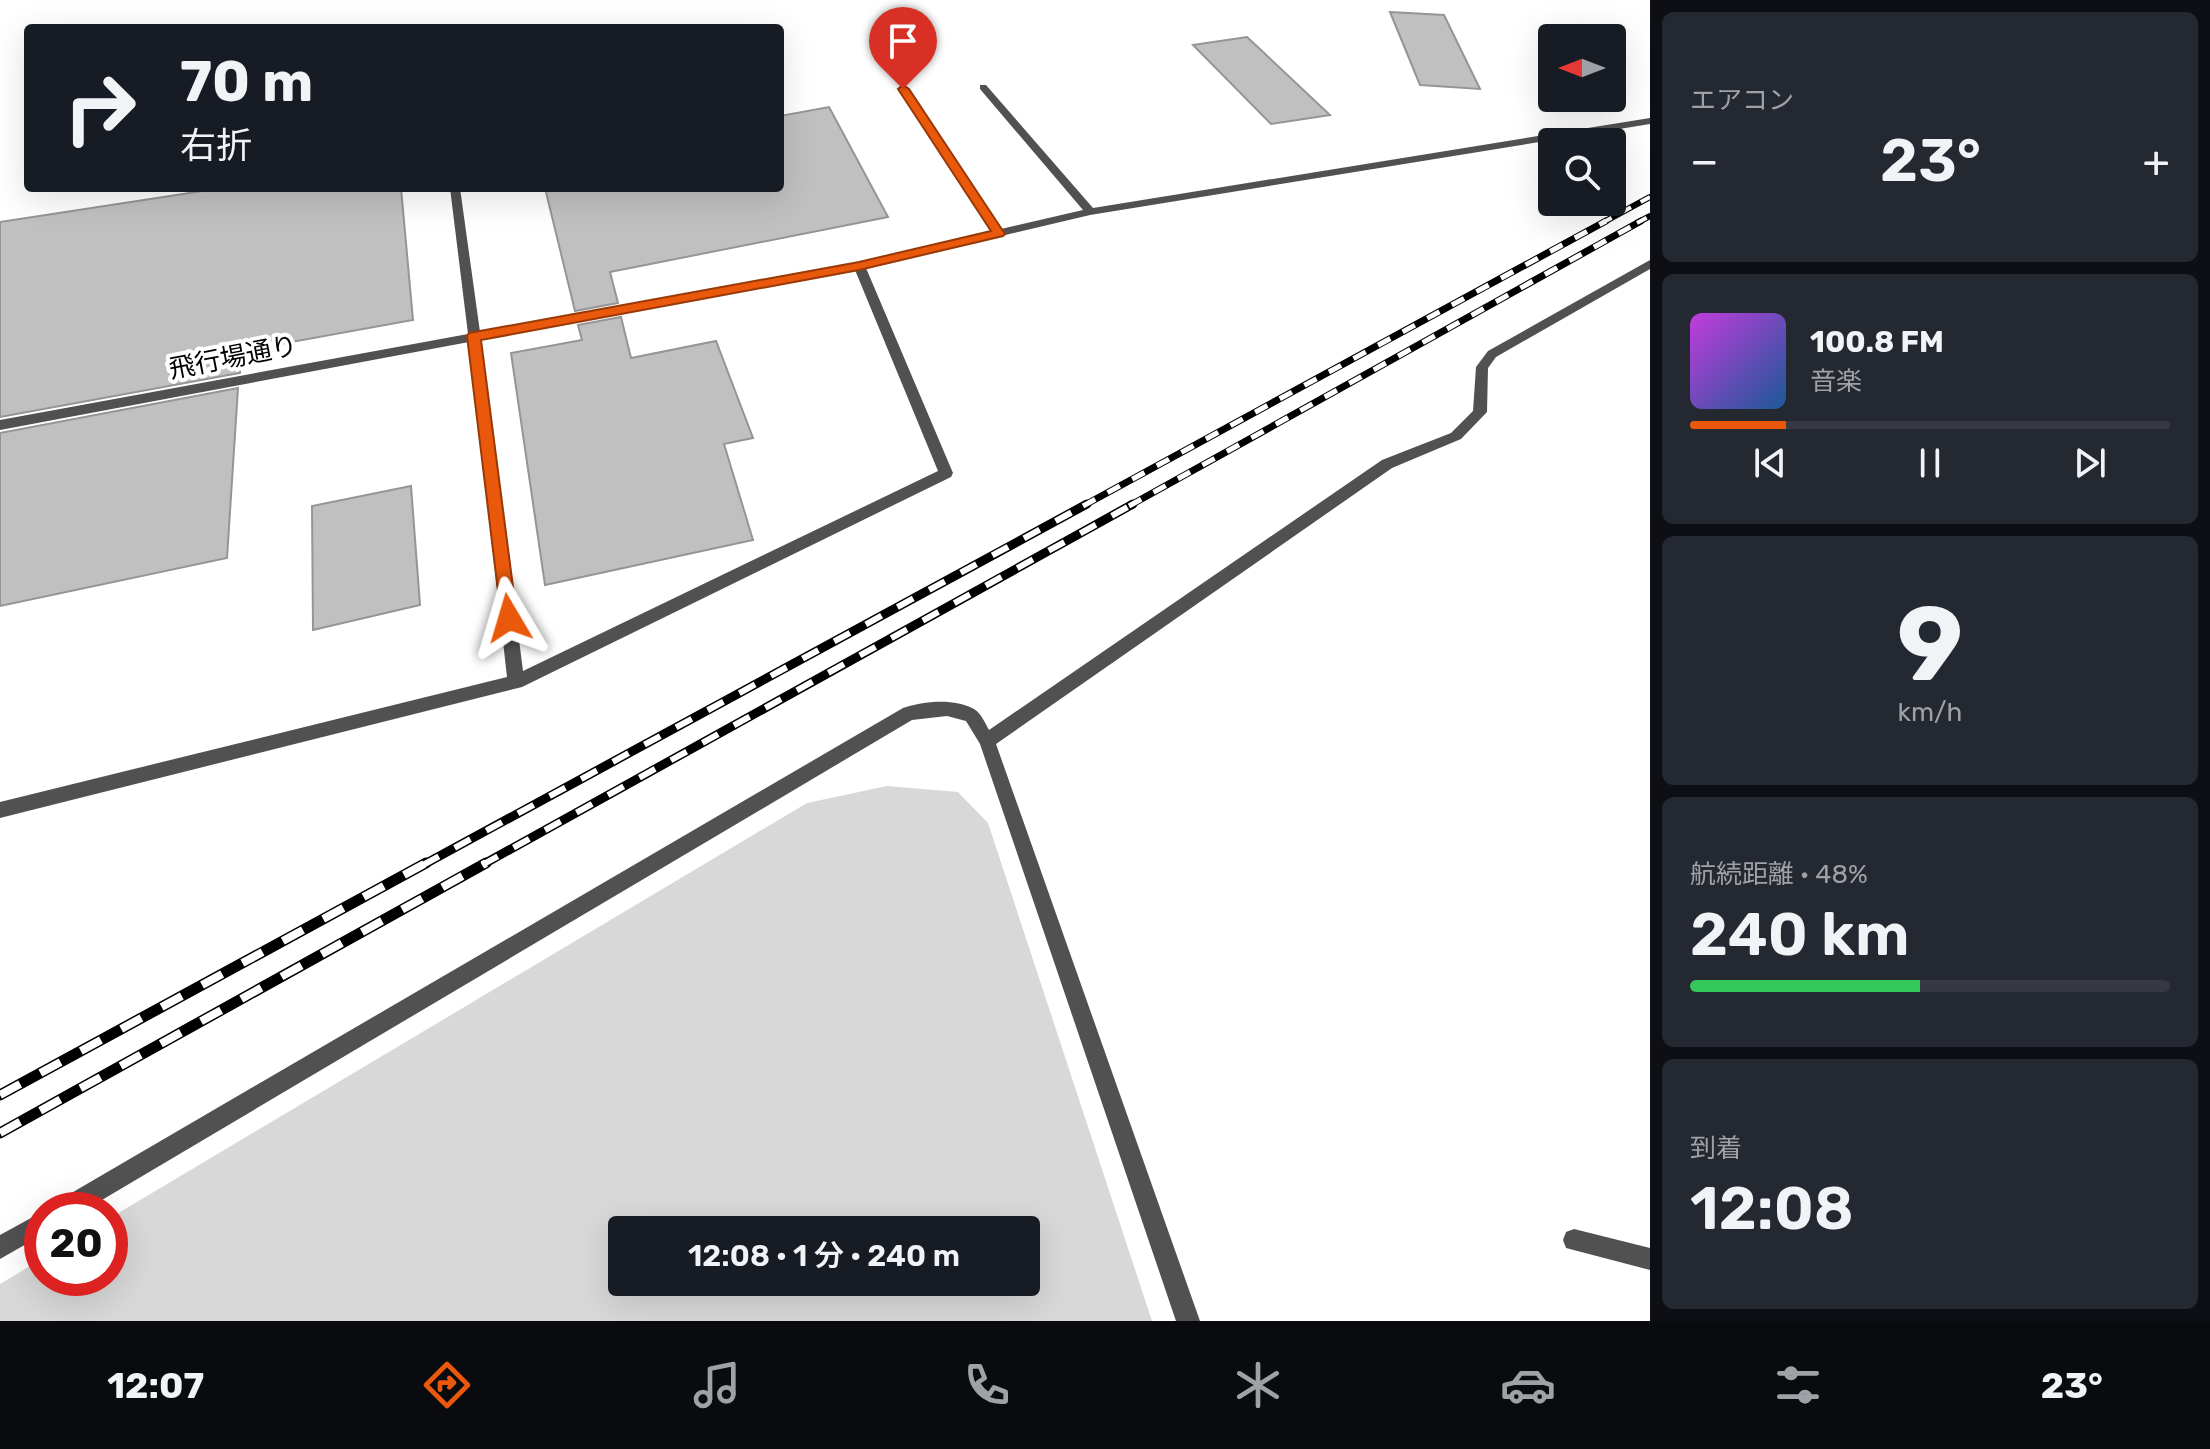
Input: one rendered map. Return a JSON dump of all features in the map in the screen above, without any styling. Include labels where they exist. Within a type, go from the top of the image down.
[{"type":"lane","points":[[983,87],[1090,212]]},
{"type":"lane","points":[[903,89],[998,234]]},
{"type":"lane","name":"飛行場通り","points":[[0,425],[859,266],[1090,212],[1650,121]]},
{"type":"lane","points":[[456,192],[516,682]]},
{"type":"lane","points":[[987,741],[1387,464],[1456,436],[1480,412],[1482,367],[1492,354],[1650,264]]},
{"type":"lane","points":[[0,810],[516,682],[946,473],[859,266]]},
{"type":"lane","points":[[95,1192],[909,713],[947,709],[971,715],[987,741],[1188,1321]]},
{"type":"lane","points":[[0,1248],[24,1234]]},
{"type":"lane","points":[[1574,1240],[1650,1259]]},
{"type":"shaded area","points":[[887,786],[958,792],[988,823],[1152,1321],[0,1321],[0,1284],[24,1270],[24,1296],[128,1296],[128,1207],[807,803]]},
{"type":"building","points":[[1390,12],[1444,15],[1480,89],[1420,85]]},
{"type":"building","points":[[1247,37],[1330,115],[1271,124],[1193,45]]},
{"type":"building","points":[[829,107],[888,217],[610,272],[618,303],[575,311],[546,192],[784,192],[784,115]]},
{"type":"building","points":[[196,192],[401,192],[413,320],[241,351],[240,373],[0,417],[0,222]]},
{"type":"building","points":[[621,317],[631,358],[716,341],[753,438],[724,444],[753,540],[545,585],[511,353],[582,340],[578,325]]},
{"type":"building","points":[[238,388],[227,558],[0,606],[0,433]]},
{"type":"building","points":[[411,486],[420,605],[313,630],[312,506]]},
{"type":"railway","points":[[1602,223],[1650,197]]},
{"type":"railway","points":[[1637,223],[1650,216]]},
{"type":"railway","points":[[1083,506],[1606,221]]},
{"type":"railway","points":[[1129,506],[1641,221]]},
{"type":"railway","points":[[423,865],[1087,504]]},
{"type":"railway","points":[[482,865],[1133,504]]},
{"type":"railway","points":[[0,1095],[426,863]]},
{"type":"railway","points":[[0,1133],[486,863]]},
{"type":"route","points":[[509,618],[474,336],[859,266],[998,234],[903,89]]}]
